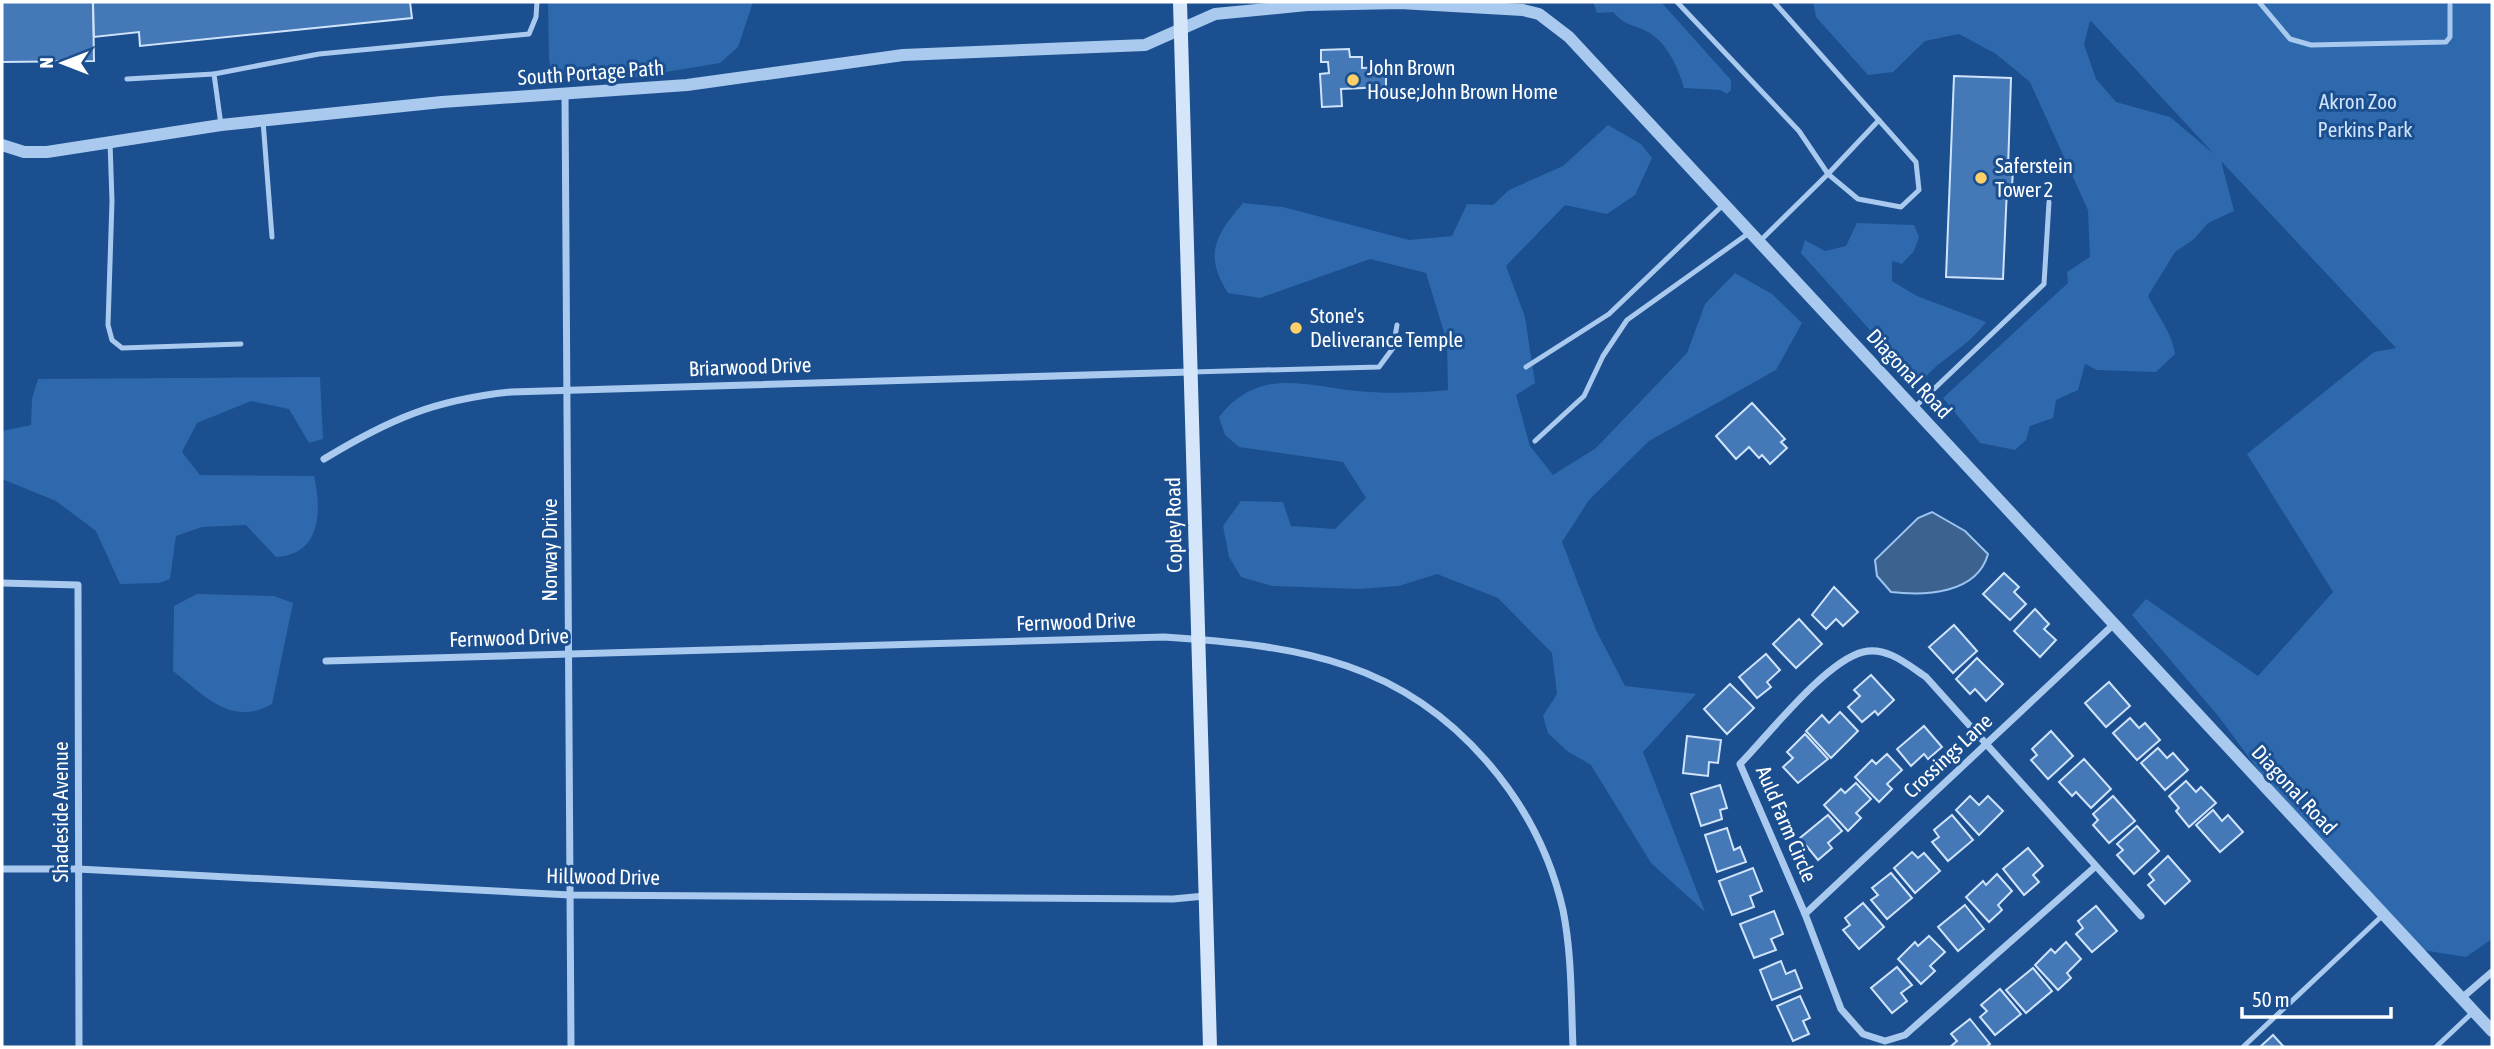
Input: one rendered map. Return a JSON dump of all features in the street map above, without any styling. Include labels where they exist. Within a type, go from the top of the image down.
[{"type":"main road","name":"Copley Road","points":[[1180,2],[1210,1047]]},
{"type":"street","name":"Diagonal Road","points":[[1181,28],[1216,14],[1307,5],[1439,3],[1523,10],[1539,14],[1554,23],[1726,203],[2492,1031]]},
{"type":"street","name":"South Portage Path","points":[[2,145],[35,153],[263,120],[687,85],[903,55],[1144,45],[1181,28]]},
{"type":"street","name":"Norway Drive","points":[[565,94],[571,1047]]},
{"type":"street","name":"Briarwood Drive","points":[[324,459],[370,431],[417,410],[465,397],[568,389],[1192,372]]},
{"type":"street","name":"Shadeside Avenue","points":[[2,583],[78,585],[79,1047]]},
{"type":"street","name":"Crossings Lane","points":[[1805,914],[2114,624]]},
{"type":"street","name":"Fernwood Drive","points":[[326,661],[1164,637],[1284,651],[1361,671],[1423,705],[1484,757],[1527,816],[1554,877],[1568,940],[1573,1047]]},
{"type":"street","name":"Auld Farm Circle","points":[[2096,866],[1905,1035],[1885,1041],[1863,1034],[1841,1009],[1805,914],[1740,764],[1836,664],[1865,651],[1894,654],[1926,677],[2141,916]]},
{"type":"street","name":"Hillwood Drive","points":[[2,869],[78,869],[569,895],[1173,899],[1205,896]]},
{"type":"street","points":[[2463,998],[2492,972]]},
{"type":"lane","points":[[127,79],[214,74],[320,54],[529,34],[536,17],[537,2]]},
{"type":"lane","points":[[1676,2],[1799,131],[1828,174],[1858,199],[1901,207],[1919,190],[1916,162],[1774,2]]},
{"type":"lane","points":[[2259,2],[2290,39],[2311,45],[2446,42],[2450,37],[2450,5]]},
{"type":"lane","points":[[214,74],[221,125]]},
{"type":"lane","points":[[263,120],[272,237]]},
{"type":"lane","points":[[1535,441],[1584,396],[1604,356],[1627,320],[1756,236],[1828,174],[1879,120]]},
{"type":"lane","points":[[110,142],[112,201],[108,325],[111,340],[122,348],[241,344]]},
{"type":"lane","points":[[1914,408],[2045,284],[2049,202]]},
{"type":"lane","points":[[1526,367],[1609,314],[1726,203]]},
{"type":"lane","points":[[1192,372],[1350,370],[1379,367],[1392,348],[1397,325]]},
{"type":"lane","points":[[2243,1047],[2383,914]]},
{"type":"lane","points":[[2436,1047],[2474,1010]]},
{"type":"green space","points":[[548,2],[753,2],[738,47],[720,63],[636,77],[584,82],[553,77],[549,60]]},
{"type":"green space","points":[[1593,2],[1661,2],[1731,80],[1731,90],[1727,94],[1720,90],[1684,88],[1674,62],[1657,39],[1623,21],[1613,12],[1597,13]]},
{"type":"green space","points":[[1813,2],[2492,2],[2492,939],[2466,957],[2416,949],[2291,814],[2219,717],[2132,615],[2146,599],[2258,676],[2333,592],[2247,454],[2374,352],[2396,348],[2221,161],[2234,211],[2208,223],[2194,239],[2175,252],[2148,296],[2168,332],[2175,354],[2156,372],[2097,370],[2085,364],[2078,390],[2056,400],[2053,418],[2030,426],[2026,440],[2015,450],[1980,443],[1943,398],[2068,283],[2067,272],[2090,257],[2088,210],[2030,82],[1996,54],[1959,34],[1925,41],[1893,72],[1868,75],[1816,17]],"holes":[[[2091,21],[2214,154],[2170,117],[2116,102],[2096,79],[2084,44]]]},
{"type":"green space","points":[[1608,125],[1641,144],[1652,158],[1635,195],[1607,214],[1565,205],[1506,266],[1525,317],[1535,383],[1516,395],[1530,446],[1553,475],[1596,448],[1687,353],[1705,304],[1735,273],[1772,294],[1802,323],[1776,370],[1649,441],[1589,500],[1562,542],[1596,630],[1625,686],[1696,694],[1643,752],[1705,912],[1651,863],[1591,765],[1567,751],[1548,733],[1543,716],[1557,694],[1552,653],[1498,598],[1437,574],[1399,586],[1358,589],[1272,586],[1241,577],[1229,557],[1223,526],[1241,501],[1283,502],[1291,526],[1335,529],[1366,498],[1343,462],[1239,447],[1225,435],[1219,417],[1234,401],[1250,391],[1283,383],[1379,393],[1448,390],[1447,342],[1426,273],[1370,259],[1260,298],[1228,293],[1216,267],[1216,245],[1226,225],[1243,203],[1283,207],[1409,240],[1452,236],[1467,204],[1493,205],[1509,190],[1563,166]]},
{"type":"green space","points":[[1857,223],[1914,225],[1919,237],[1914,251],[1902,264],[1892,261],[1892,281],[1917,296],[1986,322],[1969,341],[1927,375],[1919,385],[1801,253],[1805,240],[1825,251],[1846,246]]},
{"type":"green space","points":[[320,377],[323,439],[309,443],[289,409],[251,401],[197,423],[182,452],[200,475],[314,476],[318,503],[315,529],[310,540],[291,554],[276,557],[246,525],[202,527],[176,536],[170,579],[159,583],[120,584],[96,531],[56,501],[2,479],[2,431],[31,425],[32,399],[38,379]]},
{"type":"green space","points":[[197,594],[274,596],[293,603],[272,704],[244,712],[219,706],[173,671],[174,606]]},
{"type":"shaded area","points":[[1932,512],[1965,531],[1988,554],[1982,567],[1973,577],[1948,590],[1891,592],[1877,576],[1875,560],[1918,518]]},
{"type":"building","points":[[2,2],[93,2],[94,61],[2,62]]},
{"type":"building","points":[[93,2],[410,2],[412,18],[140,46],[139,32],[94,37]]},
{"type":"building","name":"John Brown House;John Brown Home","points":[[1349,49],[1350,57],[1362,57],[1362,68],[1386,67],[1386,87],[1341,89],[1342,106],[1322,107],[1320,74],[1329,73],[1328,62],[1321,62],[1321,50]]},
{"type":"building","name":"Saferstein Tower 2","points":[[1954,76],[2011,78],[2008,169],[2013,169],[2012,188],[2007,188],[2003,279],[1946,277]]},
{"type":"building","points":[[1752,403],[1785,439],[1781,442],[1787,448],[1770,464],[1762,455],[1759,458],[1749,447],[1736,459],[1716,436]]},
{"type":"building","points":[[2004,573],[2019,587],[2014,592],[2026,604],[2010,620],[1983,594]]},
{"type":"building","points":[[1834,587],[1858,612],[1843,626],[1836,619],[1826,629],[1812,615]]},
{"type":"building","points":[[2035,609],[2049,624],[2044,629],[2056,640],[2040,657],[2014,631]]},
{"type":"building","points":[[1799,619],[1822,644],[1796,668],[1773,644]]},
{"type":"building","points":[[1954,625],[1977,651],[1953,673],[1929,647]]},
{"type":"building","points":[[1766,654],[1780,670],[1767,682],[1771,687],[1757,698],[1739,677]]},
{"type":"building","points":[[1977,658],[2003,684],[1986,701],[1975,689],[1970,694],[1956,679]]},
{"type":"building","points":[[1871,675],[1894,700],[1878,715],[1875,711],[1862,722],[1848,707],[1860,696],[1854,690]]},
{"type":"building","points":[[2109,682],[2130,706],[2106,727],[2085,703]]},
{"type":"building","points":[[1730,684],[1754,708],[1727,734],[1704,709]]},
{"type":"building","points":[[1840,712],[1858,731],[1831,758],[1806,731],[1822,715],[1829,723]]},
{"type":"building","points":[[2130,718],[2139,728],[2145,723],[2160,740],[2137,760],[2113,733]]},
{"type":"building","points":[[1924,726],[1942,747],[1928,759],[1924,754],[1911,766],[1897,749]]},
{"type":"building","points":[[2051,731],[2073,756],[2048,779],[2031,760],[2037,755],[2032,749]]},
{"type":"building","points":[[1805,734],[1828,759],[1798,783],[1783,767],[1793,758],[1787,752]]},
{"type":"building","points":[[1687,736],[1721,740],[1718,763],[1709,762],[1708,776],[1683,773]]},
{"type":"building","points":[[2158,748],[2167,758],[2173,753],[2188,770],[2165,790],[2141,763]]},
{"type":"building","points":[[1887,754],[1902,770],[1887,784],[1892,789],[1879,802],[1855,777],[1872,760],[1876,764]]},
{"type":"building","points":[[2084,759],[2111,789],[2091,808],[2076,792],[2072,796],[2059,782]]},
{"type":"building","points":[[2186,781],[2196,792],[2201,787],[2216,803],[2189,827],[2176,811],[2179,808],[2169,796]]},
{"type":"building","points":[[1856,783],[1871,799],[1856,813],[1861,818],[1848,831],[1824,805],[1841,789],[1845,793]]},
{"type":"building","points":[[1720,785],[1727,808],[1720,810],[1722,819],[1701,826],[1691,794]]},
{"type":"building","points":[[1970,796],[1979,805],[1988,796],[2003,811],[1979,835],[1956,810]]},
{"type":"building","points":[[2113,796],[2135,821],[2109,843],[2093,825],[2098,820],[2093,814]]},
{"type":"building","points":[[2213,810],[2222,821],[2228,815],[2243,832],[2220,852],[2196,825]]},
{"type":"building","points":[[1828,815],[1842,831],[1828,843],[1832,848],[1818,860],[1800,838]]},
{"type":"building","points":[[1952,815],[1973,840],[1948,861],[1932,842],[1939,837],[1934,830]]},
{"type":"building","points":[[2137,826],[2159,851],[2134,874],[2117,855],[2123,850],[2117,844]]},
{"type":"building","points":[[1727,828],[1734,850],[1740,847],[1746,862],[1717,872],[1705,835]]},
{"type":"building","points":[[2028,848],[2043,866],[2033,875],[2039,882],[2024,895],[2003,869]]},
{"type":"building","points":[[1912,852],[1918,858],[1924,853],[1940,871],[1915,893],[1894,868]]},
{"type":"building","points":[[2168,856],[2190,881],[2165,904],[2148,885],[2154,880],[2149,874]]},
{"type":"building","points":[[1753,868],[1762,891],[1750,896],[1754,907],[1732,915],[1719,881]]},
{"type":"building","points":[[1891,873],[1912,898],[1887,919],[1871,900],[1878,895],[1872,888]]},
{"type":"building","points":[[1997,874],[2012,891],[1998,905],[2002,910],[1989,922],[1966,897],[1983,881],[1986,885]]},
{"type":"building","points":[[1863,903],[1884,927],[1859,949],[1843,930],[1850,925],[1845,918]]},
{"type":"building","points":[[1965,905],[1984,929],[1958,951],[1938,927]]},
{"type":"building","points":[[2096,906],[2117,931],[2092,952],[2076,934],[2083,928],[2078,921]]},
{"type":"building","points":[[1774,911],[1783,934],[1771,939],[1776,950],[1754,958],[1740,924]]},
{"type":"building","points":[[1929,936],[1945,952],[1930,966],[1935,971],[1921,984],[1898,959],[1915,942],[1918,946]]},
{"type":"building","points":[[2066,942],[2081,959],[2067,973],[2071,978],[2058,990],[2035,965],[2051,949],[2055,953]]},
{"type":"building","points":[[1781,961],[1786,974],[1795,970],[1802,988],[1772,1000],[1760,970]]},
{"type":"building","points":[[1897,967],[1912,985],[1901,993],[1907,1001],[1892,1013],[1871,988]]},
{"type":"building","points":[[2033,968],[2052,991],[2026,1013],[2006,990]]},
{"type":"building","points":[[2000,989],[2021,1014],[1995,1035],[1980,1017],[1987,1011],[1981,1005]]},
{"type":"building","points":[[1800,996],[1810,1018],[1803,1021],[1809,1034],[1793,1041],[1777,1006]]},
{"type":"building","points":[[1970,1019],[1990,1044],[1986,1047],[1950,1047],[1957,1041],[1951,1034]]},
{"type":"building","points":[[2273,1035],[2284,1047],[2260,1047]]},
{"type":"place","name":"John Brown House;John Brown Home","points":[[1353,80]]},
{"type":"place","name":"Saferstein Tower 2","points":[[1981,178]]},
{"type":"place","name":"Stone's Deliverance Temple","points":[[1296,328]]},
{"type":"park label","name":"Akron Zoo","points":[[2358,102]]},
{"type":"park label","name":"Perkins Park","points":[[2365,130]]}]
